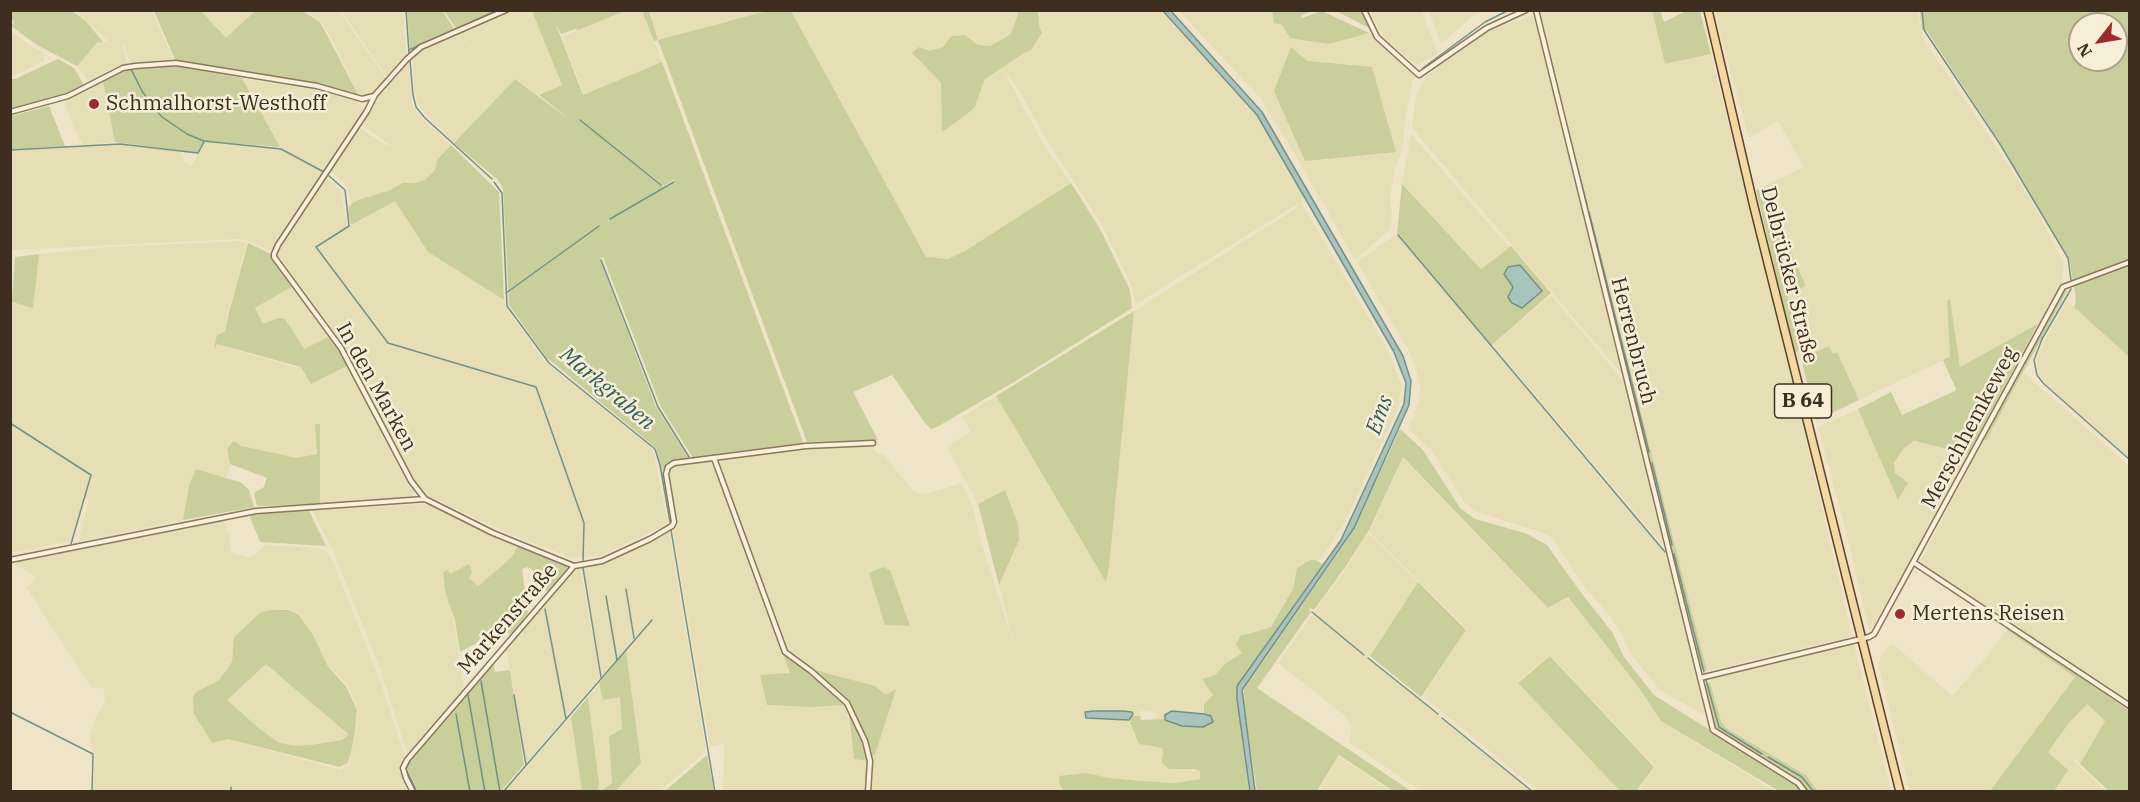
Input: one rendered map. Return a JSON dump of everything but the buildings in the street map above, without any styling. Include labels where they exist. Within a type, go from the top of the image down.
[{"type":"main road","name":"Delbrücker Straße","points":[[1708,10],[1754,207],[1900,792]]},
{"type":"street","points":[[10,112],[68,96],[123,68],[176,63],[317,86],[362,99],[375,95],[407,59],[421,47],[506,10]]},
{"type":"street","points":[[1364,10],[1377,37],[1419,75],[1487,28],[1526,10]]},
{"type":"street","name":"Herrenbruch","points":[[1536,10],[1713,730],[1798,783],[1805,792]]},
{"type":"street","name":"In den Marken","points":[[375,95],[368,111],[278,244],[274,254],[341,348],[411,480],[424,499]]},
{"type":"street","points":[[362,99],[368,111]]},
{"type":"street","name":"Merschhemkeweg","points":[[1862,638],[1874,633],[2063,287],[2130,262]]},
{"type":"street","name":"Markenstraße","points":[[413,792],[403,768],[407,760],[574,566],[602,561],[672,526],[674,522],[666,474],[668,467],[674,463],[806,446],[873,443]]},
{"type":"street","points":[[714,459],[785,652],[848,703],[865,741],[870,760],[868,792]]},
{"type":"street","points":[[10,560],[256,511],[424,499],[493,533],[574,566]]},
{"type":"street","points":[[1913,562],[2130,706]]},
{"type":"street","points":[[1700,678],[1862,638]]},
{"type":"shaded area","points":[[649,10],[767,11],[658,40]]},
{"type":"shaded area","points":[[1429,10],[1484,11],[1476,13],[1441,44]]},
{"type":"shaded area","points":[[77,11],[152,11],[173,59],[130,63],[122,43],[127,64],[109,70],[89,82],[77,66],[97,43],[108,41]]},
{"type":"shaded area","points":[[201,11],[255,11],[226,39]]},
{"type":"shaded area","points":[[306,11],[339,11],[386,78],[380,87],[367,96],[359,96],[321,21]]},
{"type":"shaded area","points":[[342,11],[403,11],[407,56],[386,76]]},
{"type":"shaded area","points":[[510,11],[532,11],[562,85],[539,95],[515,79],[454,143],[418,106],[412,58],[426,48],[453,35],[485,57],[454,34]]},
{"type":"shaded area","points":[[625,11],[642,11],[662,62],[584,95],[562,37]]},
{"type":"shaded area","points":[[791,11],[1019,11],[1011,34],[989,46],[978,45],[965,35],[951,36],[943,47],[916,59],[941,83],[942,132],[975,107],[985,79],[1031,50],[1039,26],[1038,11],[1163,11],[1257,115],[1305,198],[1301,202],[1387,349],[1402,386],[1398,408],[1345,522],[1318,563],[1297,568],[1293,589],[1271,627],[1248,633],[1242,653],[1226,663],[1215,675],[1203,679],[1213,696],[1204,704],[1204,714],[1172,711],[1165,715],[1164,719],[1156,719],[1157,713],[1140,711],[1140,716],[1132,716],[1130,722],[1139,744],[1162,748],[1161,762],[1200,771],[1200,779],[1175,783],[1109,778],[1087,773],[1060,783],[1064,791],[869,791],[871,757],[875,755],[895,690],[886,696],[875,686],[813,669],[790,654],[779,635],[719,465],[722,460],[807,448],[872,445],[878,455],[882,452],[913,491],[920,494],[962,483],[971,502],[982,545],[1014,645],[999,585],[1019,540],[1015,514],[1005,490],[978,504],[947,447],[971,431],[962,417],[996,396],[1106,582],[1134,311],[1295,209],[1299,203],[1136,304],[1130,282],[1099,220],[1051,147],[1015,84],[1004,71],[1045,147],[1071,183],[965,251],[948,259],[926,257]],"holes":[[[1085,712],[1132,712],[1129,720],[1093,719]]]},
{"type":"shaded area","points":[[1179,11],[1272,11],[1274,22],[1282,25],[1288,36],[1329,44],[1369,33],[1414,76],[1405,120],[1403,147],[1394,172],[1390,199],[1392,215],[1390,229],[1355,260],[1302,166],[1261,99]],"holes":[[[1292,48],[1306,61],[1274,91]]]},
{"type":"shaded area","points":[[1369,11],[1422,11],[1438,54],[1416,65],[1386,40]]},
{"type":"shaded area","points":[[1539,11],[1652,11],[1665,64],[1711,54],[1785,350],[1852,636],[1707,671]]},
{"type":"shaded area","points":[[1714,11],[1918,11],[1923,39],[2032,202],[2063,262],[2062,285],[2038,324],[1960,367],[1950,300],[1947,301],[1950,357],[1859,400],[1837,352],[1833,354],[1829,346],[1798,361],[1795,353],[1800,350],[1787,295],[1806,286],[1762,187],[1804,167],[1778,121],[1749,138]]},
{"type":"shaded area","points":[[1534,15],[1624,377],[1412,128],[1416,97],[1426,76],[1488,31]]},
{"type":"shaded area","points":[[11,31],[35,49],[44,52],[44,61],[15,75],[11,74]]},
{"type":"shaded area","points":[[409,59],[412,105],[423,119],[451,145],[437,160],[435,170],[425,180],[403,183],[352,204],[346,185],[331,171],[355,131],[360,128],[387,146],[389,144],[365,127],[363,121],[377,96]]},
{"type":"shaded area","points":[[243,79],[316,90],[357,100],[363,109],[363,115],[273,249],[269,250],[239,239],[11,250],[11,150],[120,144],[180,152],[185,162],[192,165],[204,141],[280,148]]},
{"type":"shaded area","points":[[103,81],[115,142],[83,145],[74,129],[64,100]]},
{"type":"shaded area","points":[[1411,134],[1509,247],[1481,268],[1402,184]]},
{"type":"shaded area","points":[[326,176],[340,190],[348,227],[395,200],[428,252],[504,300],[505,306],[544,361],[648,445],[653,451],[668,524],[601,555],[572,558],[510,534],[424,494],[412,480],[343,346],[277,258],[276,250]]},
{"type":"shaded area","points":[[1396,234],[1669,558],[1705,711],[1702,714],[1660,690],[1632,656],[1621,632],[1585,588],[1553,539],[1547,534],[1477,512],[1465,503],[1433,453],[1409,429],[1419,401],[1420,386],[1417,371],[1411,355],[1357,262]]},
{"type":"shaded area","points":[[239,241],[247,243],[225,331],[219,332],[217,344],[294,367],[349,365],[413,494],[410,497],[320,504],[320,424],[315,424],[317,454],[297,458],[242,446],[232,441],[227,449],[230,464],[226,478],[196,470],[189,485],[183,520],[81,541],[79,539],[89,500],[84,498],[72,541],[11,553],[10,302],[33,307],[39,254],[112,247]]},
{"type":"shaded area","points":[[293,286],[330,336],[303,349],[285,319],[263,325],[255,310]]},
{"type":"shaded area","points":[[1551,295],[1625,383],[1665,541],[1661,543],[1493,345]]},
{"type":"shaded area","points":[[2067,301],[2129,357],[2129,458],[2045,383],[2039,374],[2037,360],[2044,342]]},
{"type":"shaded area","points":[[2024,373],[2129,466],[2129,703],[1920,562],[1984,440],[1986,441]]},
{"type":"shaded area","points":[[1858,409],[1898,499],[1894,463],[1903,449],[1914,441],[1968,454],[1922,543],[1869,631],[1848,539],[1818,427]]},
{"type":"shaded area","points":[[1403,458],[1548,609],[1568,598],[1637,685],[1661,721],[1775,791],[1639,791],[1655,766],[1550,655],[1517,682],[1620,791],[1538,791],[1423,696],[1467,629],[1369,532]]},
{"type":"shaded area","points":[[710,460],[715,465],[790,673],[766,704],[812,707],[846,705],[854,759],[867,761],[865,791],[723,791],[724,747],[722,744],[710,747],[673,529],[677,522],[668,479],[668,471],[676,465]]},
{"type":"shaded area","points":[[428,504],[518,546],[512,557],[478,587],[468,578],[446,595],[454,620],[464,691],[408,755],[380,669],[333,550],[312,510]]},
{"type":"shaded area","points":[[223,519],[230,539],[231,552],[246,557],[254,555],[266,545],[319,548],[327,552],[332,559],[381,684],[405,757],[401,766],[411,791],[93,791],[95,754],[89,739],[95,719],[105,701],[104,689],[91,687],[26,587],[37,578],[13,563],[186,529]],"holes":[[[290,609],[300,614],[329,666],[348,686],[358,710],[350,764],[340,770],[228,739],[212,743],[194,714],[196,692],[219,680],[232,662],[234,637],[269,610]]]},
{"type":"shaded area","points":[[669,531],[706,751],[660,791],[616,791],[641,763],[626,651],[652,620],[602,676],[582,568],[581,573],[600,676],[566,717],[557,676],[565,718],[526,763],[506,646],[576,567],[600,563]]},
{"type":"shaded area","points":[[1368,533],[1418,582],[1368,658],[1532,791],[1421,791],[1349,742],[1352,726],[1344,715],[1278,663],[1349,564]]},
{"type":"shaded area","points":[[2007,630],[2075,677],[1990,791],[1910,791],[1878,663],[1886,647],[1893,644],[1952,696]]},
{"type":"shaded area","points":[[1848,644],[1854,645],[1891,791],[1819,791],[1805,774],[1727,728],[1721,721],[1710,678]]},
{"type":"shaded area","points":[[266,663],[348,735],[342,740],[293,746],[278,742],[260,729],[227,699]]},
{"type":"shaded area","points":[[599,683],[603,700],[620,696],[622,729],[609,737],[612,783],[601,791],[598,791],[588,697]]},
{"type":"shaded area","points":[[2087,704],[2105,721],[2080,764],[2076,759],[2074,761],[2106,791],[2054,791],[2068,770],[2048,752],[2069,723]]},
{"type":"shaded area","points":[[571,717],[582,791],[505,791]]},
{"type":"shaded area","points":[[1339,757],[1390,791],[1319,791]]},
{"type":"green space","points":[[11,10],[72,11],[86,21],[103,42],[97,43],[77,66],[37,45],[11,26],[14,22],[11,19]]},
{"type":"green space","points":[[154,11],[201,11],[226,38],[255,11],[303,11],[320,22],[359,96],[319,85],[176,62]]},
{"type":"green space","points":[[407,11],[443,11],[454,29],[410,49]]},
{"type":"green space","points":[[444,11],[495,11],[456,28]]},
{"type":"green space","points":[[532,11],[551,11],[553,14],[552,11],[625,11],[576,31],[578,28],[561,34],[555,22],[583,95],[662,62],[803,442],[801,444],[693,458],[661,407],[603,257],[600,259],[656,407],[689,459],[673,462],[662,471],[656,448],[546,357],[509,305],[503,188],[497,179],[454,143],[515,79],[570,120],[539,95],[562,85]],"holes":[[[577,118],[664,186],[674,180],[675,183],[600,225],[664,187]]]},
{"type":"green space","points":[[642,11],[649,11],[658,40],[654,41]]},
{"type":"green space","points":[[767,11],[791,11],[926,257],[948,259],[965,251],[1071,183],[1100,229],[1130,290],[1132,308],[937,427],[931,429],[925,423],[892,375],[853,392],[878,440],[807,442],[658,40]]},
{"type":"green space","points":[[1019,11],[1038,11],[1042,33],[1031,50],[985,79],[975,107],[942,132],[941,83],[912,53],[919,47],[930,51],[943,47],[951,36],[965,35],[978,45],[990,46],[1011,34]]},
{"type":"green space","points":[[1272,11],[1313,11],[1302,15],[1302,18],[1322,11],[1369,33],[1329,44],[1290,38],[1282,25],[1274,23]]},
{"type":"green space","points":[[1336,11],[1362,11],[1371,29]]},
{"type":"green space","points":[[1652,11],[1660,11],[1664,22],[1686,11],[1700,11],[1711,54],[1665,64]]},
{"type":"green space","points":[[1920,11],[2129,11],[2129,260],[2073,281],[2069,258],[2001,144],[1927,31],[1922,30]]},
{"type":"green space","points":[[1539,13],[1707,671],[1699,670]]},
{"type":"green space","points":[[1291,47],[1307,61],[1372,67],[1396,152],[1305,161],[1274,91]]},
{"type":"green space","points":[[58,59],[74,68],[84,85],[11,110],[11,79]]},
{"type":"green space","points":[[176,66],[242,78],[280,147],[205,141],[198,153],[115,142],[103,81],[131,69]]},
{"type":"green space","points":[[49,106],[65,146],[11,149],[11,116]]},
{"type":"green space","points":[[451,145],[499,192],[504,300],[428,252],[395,201],[351,225],[348,214],[349,206],[358,200],[388,191],[403,183],[425,180],[435,170],[437,160]]},
{"type":"green space","points":[[1402,184],[1481,269],[1511,246],[1551,293],[1491,346],[1397,233]]},
{"type":"green space","points":[[1762,187],[1806,286],[1787,295],[1800,350],[1795,353],[1756,190]]},
{"type":"green space","points":[[248,243],[273,255],[274,260],[293,286],[255,308],[263,324],[279,318],[285,319],[304,349],[330,336],[349,365],[311,384],[301,367],[217,344],[214,347],[217,335],[225,331]]},
{"type":"green space","points":[[39,254],[33,308],[12,302],[15,257]]},
{"type":"green space","points":[[2129,264],[2129,357],[2074,307],[2076,302],[2074,285]]},
{"type":"green space","points":[[2065,289],[2067,291],[1986,441],[1984,439]]},
{"type":"green space","points":[[1950,299],[1960,367],[2038,324],[1968,454],[1914,441],[1903,449],[1894,463],[1895,473],[1908,483],[1898,500],[1858,409],[1891,392],[1902,415],[1955,391],[1943,360],[1950,357],[1947,301]]},
{"type":"green space","points":[[1134,311],[1109,567],[1106,582],[996,396]]},
{"type":"green space","points":[[1829,346],[1833,354],[1837,352],[1859,400],[1817,420],[1801,359]]},
{"type":"green space","points":[[315,424],[320,424],[320,504],[257,506],[254,493],[264,487],[267,478],[230,464],[227,449],[233,441],[242,446],[297,458],[317,454]]},
{"type":"green space","points":[[1400,429],[1423,450],[1460,508],[1475,519],[1525,533],[1547,545],[1612,632],[1624,657],[1654,695],[1713,732],[1704,686],[1710,682],[1721,721],[1726,728],[1806,775],[1818,791],[1779,791],[1661,721],[1637,685],[1568,597],[1548,608],[1403,457],[1369,530],[1314,610],[1310,608],[1311,612],[1257,688],[1411,791],[1393,791],[1339,755],[1317,791],[1257,791],[1243,700],[1244,689],[1350,536]]},
{"type":"green space","points":[[196,469],[242,483],[249,490],[254,507],[183,520],[189,485]]},
{"type":"green space","points":[[1005,490],[1018,524],[1019,540],[999,585],[978,504]]},
{"type":"green space","points":[[308,509],[326,546],[260,542],[250,517],[252,513],[258,512]]},
{"type":"green space","points":[[518,546],[566,564],[568,570],[547,592],[538,575],[528,567],[522,569],[528,614],[512,634],[489,630],[475,644],[460,652],[455,620],[446,595],[443,572],[448,570],[450,574],[469,564],[472,572],[469,578],[478,586],[512,557]]},
{"type":"green space","points":[[1310,560],[1323,564],[1237,686],[1250,791],[1064,791],[1059,783],[1059,776],[1087,773],[1109,778],[1175,783],[1200,779],[1200,771],[1194,769],[1169,769],[1161,762],[1162,748],[1139,744],[1130,722],[1132,716],[1140,716],[1141,720],[1164,719],[1182,726],[1195,727],[1211,716],[1204,714],[1204,704],[1213,695],[1202,679],[1215,675],[1226,663],[1242,653],[1236,645],[1240,636],[1271,627],[1293,589],[1297,568]]},
{"type":"green space","points":[[883,567],[890,570],[910,626],[885,625],[869,573]]},
{"type":"green space","points":[[1418,582],[1466,630],[1421,697],[1370,656]]},
{"type":"green space","points":[[270,610],[290,610],[299,615],[312,633],[328,666],[347,688],[357,710],[354,739],[348,763],[339,767],[228,739],[212,743],[194,714],[193,697],[196,692],[219,680],[232,662],[234,637],[260,613]],"holes":[[[266,664],[348,734],[342,740],[311,745],[293,746],[278,742],[227,700]]]},
{"type":"green space","points":[[2008,628],[2129,710],[2129,791],[2109,791],[2080,764],[2105,721],[2087,704],[2069,723],[2048,752],[2068,770],[2054,791],[1990,791],[2075,677],[2007,630]]},
{"type":"green space","points":[[626,651],[641,763],[616,791],[601,791],[612,783],[609,736],[622,729],[620,697],[603,700],[599,683]]},
{"type":"green space","points":[[783,654],[808,671],[846,705],[812,707],[767,705],[760,675],[790,673]]},
{"type":"green space","points":[[1550,656],[1654,767],[1636,791],[1620,791],[1518,683]]},
{"type":"green space","points":[[493,663],[495,672],[510,670],[524,765],[501,791],[418,791],[407,768],[410,760]]},
{"type":"green space","points":[[812,669],[875,686],[886,695],[896,689],[875,755],[871,757],[849,701]]},
{"type":"green space","points":[[588,697],[598,791],[582,791],[571,717]]},
{"type":"green space","points":[[848,708],[863,745],[867,761],[854,759]]},
{"type":"green space","points":[[707,755],[714,791],[665,791]]},
{"type":"water","points":[[1163,11],[1171,11],[1262,112],[1403,356],[1411,381],[1409,405],[1354,528],[1242,690],[1255,791],[1250,791],[1237,686],[1341,540],[1404,404],[1406,383],[1394,352],[1257,115]]},
{"type":"water","points":[[1520,265],[1542,291],[1522,308],[1512,303],[1508,297],[1513,287],[1504,274],[1508,267]]},
{"type":"water","points":[[1123,711],[1133,714],[1129,720],[1086,718],[1085,712]]},
{"type":"water","points":[[1172,711],[1204,714],[1211,716],[1213,722],[1203,727],[1182,726],[1165,720],[1165,715]]},
{"type":"waterway","name":"Markgraben","points":[[406,10],[409,53]]},
{"type":"waterway","points":[[409,50],[498,10]]},
{"type":"waterway","points":[[1423,68],[1485,22],[1509,10]]},
{"type":"waterway","points":[[1922,10],[1924,30],[2000,144],[2068,258],[2071,280]]},
{"type":"waterway","points":[[1549,53],[1561,102]]},
{"type":"waterway","name":"Markgraben","points":[[410,60],[416,107],[492,179]]},
{"type":"waterway","points":[[131,69],[154,108],[162,117],[187,134],[204,141],[281,149],[324,172]]},
{"type":"waterway","points":[[1562,108],[1587,205]]},
{"type":"waterway","points":[[580,120],[661,185]]},
{"type":"waterway","points":[[10,150],[120,144],[198,153],[204,142]]},
{"type":"waterway","points":[[328,175],[345,190],[349,226],[316,247],[388,343],[536,387],[584,523],[583,562]]},
{"type":"waterway","name":"Markgraben","points":[[494,182],[502,193],[507,306],[549,363],[655,449],[670,522]]},
{"type":"waterway","points":[[610,219],[674,182]]},
{"type":"waterway","points":[[1589,212],[1649,452]]},
{"type":"waterway","points":[[506,293],[599,226]]},
{"type":"waterway","points":[[1398,235],[1665,552]]},
{"type":"waterway","points":[[601,260],[658,407],[689,457]]},
{"type":"waterway","points":[[2071,289],[2042,339],[2034,360],[2037,375],[2043,383],[2130,460]]},
{"type":"waterway","points":[[10,423],[91,475],[71,544]]},
{"type":"waterway","points":[[1652,463],[1672,545]]},
{"type":"waterway","name":"Markgraben","points":[[671,530],[715,792]]},
{"type":"waterway","points":[[1674,554],[1704,672]]},
{"type":"waterway","points":[[583,568],[601,677]]},
{"type":"waterway","points":[[626,589],[634,638]]},
{"type":"waterway","points":[[606,596],[617,660]]},
{"type":"waterway","points":[[545,609],[566,719]]},
{"type":"waterway","points":[[1312,612],[1364,655]]},
{"type":"waterway","points":[[503,792],[652,620]]},
{"type":"waterway","points":[[1368,658],[1438,714]]},
{"type":"waterway","points":[[1706,680],[1719,727],[1762,754]]},
{"type":"waterway","points":[[481,681],[500,792]]},
{"type":"waterway","points":[[468,695],[485,792]]},
{"type":"waterway","points":[[514,695],[526,765]]},
{"type":"waterway","points":[[10,712],[93,754],[92,792]]},
{"type":"waterway","points":[[456,714],[470,792]]},
{"type":"waterway","points":[[1442,718],[1533,792]]},
{"type":"waterway","points":[[1768,757],[1802,777],[1814,792]]},
{"type":"waterway","points":[[410,761],[406,769],[417,792]]},
{"type":"waterway","points":[[231,787],[231,792]]},
{"type":"place","name":"Schmalhorst-Westhoff","points":[[94,104]]},
{"type":"place","name":"Mertens Reisen","points":[[1900,614]]},
{"type":"water label","name":"Ems","points":[[1380,415]]}]
